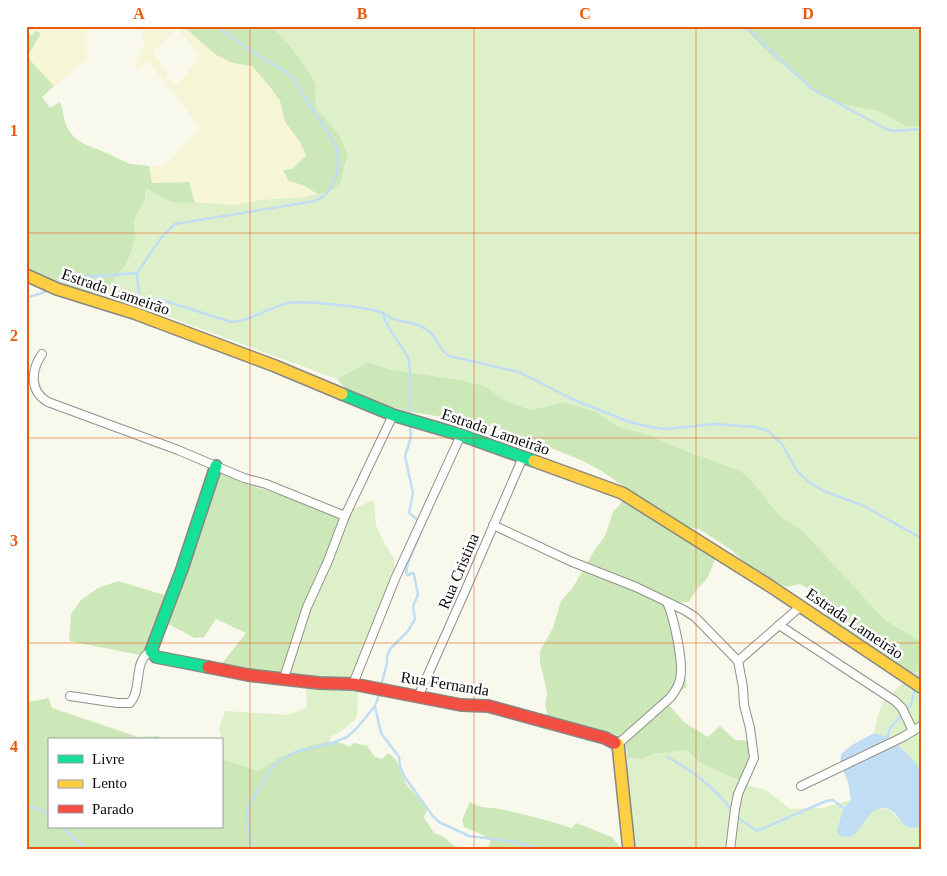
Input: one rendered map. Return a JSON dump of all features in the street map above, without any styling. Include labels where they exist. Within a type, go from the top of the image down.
[{"type":"street","name":"Estrada Lameirão","points":[[26,275],[57,289],[134,313],[274,366],[393,415],[461,435],[622,493],[707,545],[921,687]]},
{"type":"street","points":[[42,354],[35,365],[33,384],[44,400],[346,516]]},
{"type":"street","points":[[284,678],[300,624],[346,516],[393,415]]},
{"type":"street","points":[[353,684],[395,579],[461,435]]},
{"type":"street","name":"Rua Cristina","points":[[418,697],[523,457]]},
{"type":"street","points":[[70,696],[117,703],[130,702],[135,694],[141,662],[147,654],[155,655],[216,466]]},
{"type":"street","points":[[493,525],[570,561],[636,587],[684,610],[738,661],[754,758],[738,794],[734,809],[730,850]]},
{"type":"street","points":[[629,850],[618,744],[671,697],[679,682],[681,669],[677,638],[667,602]]},
{"type":"street","points":[[738,661],[801,606]]},
{"type":"street","points":[[779,626],[896,700],[902,708],[912,731]]},
{"type":"street","name":"Rua Fernanda","points":[[155,655],[248,675],[320,683],[353,684],[418,697],[488,706],[592,734],[618,744]]},
{"type":"street","points":[[801,786],[903,737],[921,726]]},
{"type":"green space","points":[[38,26],[93,26],[86,33],[84,40],[88,58],[54,86],[27,57],[40,33],[35,31]]},
{"type":"green space","points":[[133,26],[183,26],[233,63],[252,66],[280,101],[285,122],[300,142],[306,157],[292,169],[302,185],[318,194],[233,205],[195,203],[189,182],[152,183],[149,166],[160,166],[163,168],[200,128],[165,82],[170,79],[176,85],[200,59],[177,28],[152,52],[169,75],[164,81],[147,61],[136,71],[134,69],[144,47],[142,32]]},
{"type":"green space","points":[[183,26],[272,26],[291,47],[309,72],[315,83],[316,108],[340,136],[348,155],[341,183],[331,191],[318,194],[302,185],[289,181],[283,170],[292,169],[306,156],[300,142],[285,122],[280,101],[252,66],[233,63],[216,55]]},
{"type":"green space","points":[[272,26],[742,26],[774,59],[846,105],[878,111],[906,126],[921,126],[921,642],[884,619],[802,530],[780,516],[753,482],[741,471],[649,435],[617,426],[597,412],[563,402],[531,410],[504,400],[485,386],[460,380],[389,369],[369,362],[337,379],[131,303],[91,293],[108,287],[130,255],[135,239],[134,220],[143,205],[145,188],[171,202],[233,205],[261,200],[303,197],[331,191],[341,183],[348,154],[340,136],[315,108],[315,83],[309,72],[291,47]]},
{"type":"green space","points":[[742,26],[921,26],[921,126],[906,126],[878,111],[846,105],[818,94],[789,69],[774,59]]},
{"type":"green space","points":[[26,31],[32,36],[35,31],[41,33],[27,57],[54,86],[42,97],[50,108],[60,102],[70,133],[85,144],[130,164],[149,166],[152,183],[189,182],[195,203],[171,202],[145,188],[145,200],[134,220],[135,239],[126,264],[108,287],[91,293],[58,288],[26,269]]},
{"type":"green space","points":[[368,362],[389,369],[460,380],[485,386],[504,400],[531,410],[563,402],[597,412],[617,426],[649,435],[741,471],[753,482],[780,516],[802,530],[884,619],[921,642],[921,675],[917,671],[909,677],[863,639],[854,637],[838,628],[827,616],[821,603],[815,600],[811,590],[800,584],[786,587],[748,566],[733,551],[699,529],[681,526],[600,470],[581,460],[487,425],[410,412],[352,395],[337,379]]},
{"type":"green space","points":[[222,464],[236,473],[240,482],[341,514],[347,511],[279,683],[216,671],[246,633],[216,619],[204,637],[195,638],[162,621],[145,656],[69,641],[71,614],[81,600],[98,588],[118,581],[171,597]]},
{"type":"green space","points":[[626,498],[716,557],[707,579],[696,590],[689,602],[671,603],[687,686],[667,703],[685,723],[708,737],[720,726],[735,740],[754,741],[754,760],[740,781],[699,762],[687,750],[653,754],[642,759],[627,758],[625,744],[615,734],[548,718],[545,705],[547,693],[540,662],[540,651],[553,628],[561,601],[572,589],[605,536],[613,512]]},
{"type":"green space","points":[[374,500],[376,525],[394,559],[394,574],[349,685],[358,689],[357,718],[331,737],[330,742],[317,743],[297,749],[258,771],[222,758],[222,738],[219,728],[225,711],[289,715],[307,707],[306,687],[279,683],[347,511]]},
{"type":"green space","points":[[917,671],[921,675],[921,772],[917,764],[885,736],[874,733],[877,717],[884,700]]},
{"type":"green space","points":[[48,697],[52,708],[138,737],[157,736],[162,738],[48,738],[48,828],[222,828],[222,758],[258,771],[278,758],[294,751],[314,744],[333,742],[342,743],[349,747],[354,743],[367,746],[375,757],[382,759],[387,754],[390,754],[396,760],[407,785],[427,808],[424,818],[434,833],[442,836],[459,848],[488,847],[491,841],[481,834],[464,827],[462,820],[470,802],[481,807],[518,813],[572,828],[576,823],[612,837],[622,850],[26,850],[26,702]]},
{"type":"green space","points":[[687,750],[699,762],[745,785],[766,790],[790,809],[822,808],[851,800],[843,809],[841,819],[851,836],[873,811],[880,808],[890,810],[906,826],[916,828],[921,826],[921,850],[622,850],[627,758],[642,759],[653,754]]},
{"type":"water","points":[[874,733],[893,740],[840,765],[841,754],[852,745]]},
{"type":"water","points":[[895,742],[917,764],[921,772],[921,826],[914,828],[905,825],[894,813],[885,808],[874,811],[853,835],[848,837],[840,836],[837,831],[843,809],[851,800],[848,782],[842,768]]},
{"type":"waterway","points":[[216,26],[259,56],[285,71],[294,80],[337,148],[337,172],[328,192],[315,201],[175,224],[161,238],[137,273],[140,306],[159,299],[231,322],[297,302],[321,303],[373,310],[426,329],[449,356],[519,372],[572,399],[627,421],[666,429],[715,424],[755,427],[768,431],[782,444],[797,471],[810,483],[824,491],[864,506],[921,538]]},
{"type":"waterway","points":[[740,26],[750,31],[812,89],[886,129],[894,131],[921,129]]},
{"type":"waterway","points":[[54,284],[62,279],[137,273]]},
{"type":"waterway","points":[[26,298],[48,290]]},
{"type":"waterway","points":[[383,313],[387,325],[408,358],[410,417]]},
{"type":"waterway","points":[[381,686],[390,649],[408,631],[415,619],[413,606],[418,595],[413,573],[408,575],[406,572],[424,525],[409,513],[413,493],[405,456],[411,437],[410,425]]},
{"type":"waterway","points":[[917,680],[921,673]]},
{"type":"waterway","points":[[887,740],[890,728],[911,705],[915,688]]},
{"type":"waterway","points":[[251,850],[247,816],[249,805],[273,766],[296,752],[332,743],[347,737],[375,706],[380,692]]},
{"type":"waterway","points":[[375,707],[381,733],[399,757],[404,776],[439,822],[469,836],[515,842],[545,850]]},
{"type":"waterway","points":[[667,757],[685,767],[702,780],[732,811]]},
{"type":"waterway","points":[[737,817],[757,831],[826,801],[833,800],[846,810]]},
{"type":"waterway","points":[[26,805],[48,814]]},
{"type":"waterway","points":[[63,828],[88,850]]},
{"type":"traffic: fast","points":[[342,394],[393,415],[461,435],[534,461]]},
{"type":"traffic: fast","points":[[208,667],[156,657],[151,651],[182,569],[216,466]]},
{"type":"traffic: slow","points":[[26,275],[57,289],[134,313],[275,366],[342,394]]},
{"type":"traffic: slow","points":[[534,461],[622,493],[770,586],[921,687]]},
{"type":"traffic: slow","points":[[615,743],[618,744],[629,850]]},
{"type":"traffic: jam","points":[[208,667],[248,675],[319,683],[353,684],[461,705],[488,706],[605,738],[615,743]]}]
